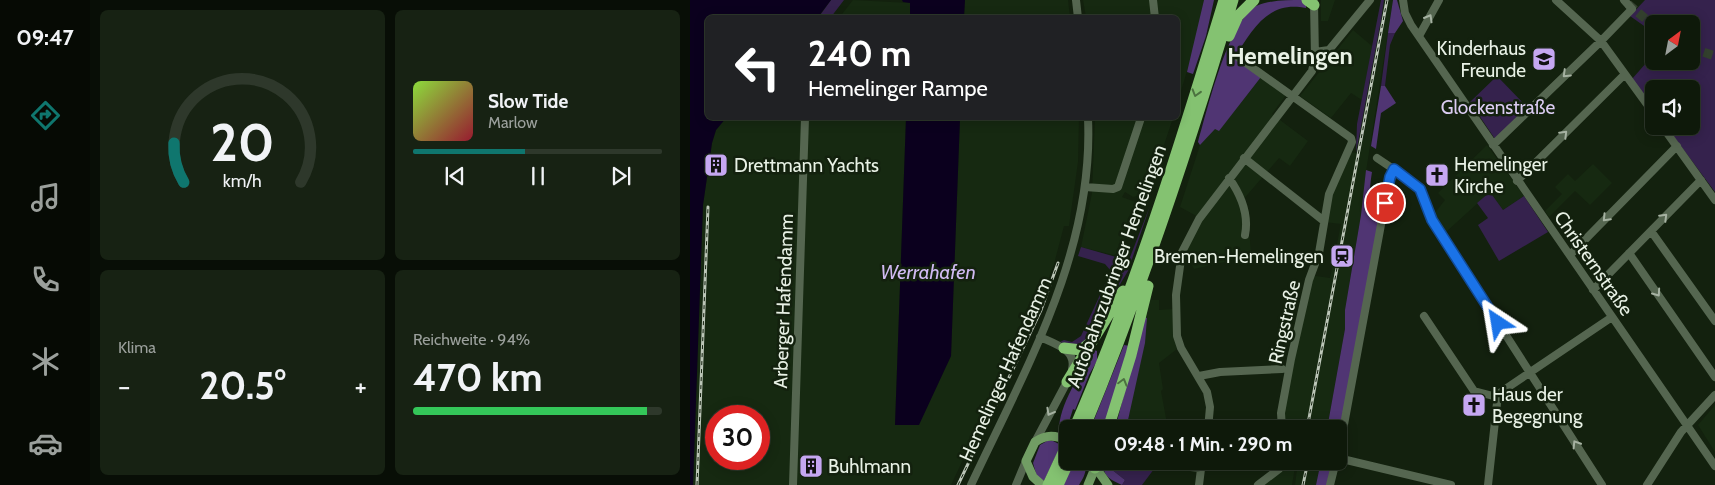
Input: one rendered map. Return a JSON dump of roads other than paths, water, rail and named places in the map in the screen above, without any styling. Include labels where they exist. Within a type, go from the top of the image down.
[{"type":"highway","points":[[1210,46],[1210,32],[1218,0]]},
{"type":"highway","name":"Autobahnzubringer Hemelingen","points":[[1078,420],[1117,324],[1144,250],[1224,0]]},
{"type":"highway","name":"Autobahnzubringer Hemelingen","points":[[1088,420],[1115,354],[1161,229],[1206,93],[1233,0]]},
{"type":"highway","points":[[1206,93],[1214,82],[1238,16],[1254,0]]},
{"type":"highway","points":[[1111,420],[1163,237],[1161,229]]},
{"type":"highway","points":[[1067,382],[1116,303],[1136,260],[1144,250]]},
{"type":"highway","points":[[1064,348],[1081,350],[1094,340]]},
{"type":"highway","points":[[1043,484],[1059,454]]},
{"type":"highway","points":[[1058,485],[1065,470]]},
{"type":"main road","points":[[1043,484],[1026,461],[1035,442],[1048,436],[1059,439]]},
{"type":"main road","points":[[1088,485],[1092,470]]},
{"type":"main road","points":[[1098,470],[1108,485]]},
{"type":"street","points":[[1076,0],[1078,15]]},
{"type":"street","points":[[1153,0],[1155,15]]},
{"type":"street","points":[[1315,52],[1330,50],[1370,0]]},
{"type":"street","name":"Christernstraße","points":[[1403,0],[1405,13],[1418,36],[1715,466]]},
{"type":"street","points":[[1418,36],[1439,0]]},
{"type":"street","points":[[1556,0],[1601,41],[1645,102]]},
{"type":"street","points":[[1493,145],[1632,9],[1624,0]]},
{"type":"street","points":[[1209,420],[1210,407],[1207,392],[1181,348],[1177,336],[1176,307],[1182,252],[1192,230],[1229,178],[1312,71],[1315,52],[1311,2]]},
{"type":"street","points":[[1239,58],[1294,96]]},
{"type":"street","points":[[1517,181],[1625,74]]},
{"type":"street","name":"Ringstraße","points":[[1281,420],[1281,413],[1293,349],[1309,280],[1319,253],[1329,194],[1350,150],[1351,138],[1294,96]]},
{"type":"street","name":"Arberger Hafendamm","points":[[793,485],[805,120]]},
{"type":"street","name":"Hemelinger Hafendamm","points":[[971,485],[1059,294],[1072,252],[1085,187],[1088,120]]},
{"type":"street","points":[[1085,187],[1113,189],[1118,187],[1140,120]]},
{"type":"street","points":[[1668,135],[1715,200]]},
{"type":"street","points":[[1570,256],[1676,146]]},
{"type":"street","points":[[1244,158],[1324,221]]},
{"type":"street","points":[[1377,158],[1420,189],[1432,220],[1602,485]]},
{"type":"street","points":[[1345,420],[1390,177],[1394,169]]},
{"type":"street","points":[[1229,178],[1240,193],[1247,226],[1245,235]]},
{"type":"street","points":[[1593,290],[1701,180]]},
{"type":"street","points":[[1651,231],[1715,321]]},
{"type":"street","points":[[1629,254],[1715,377]]},
{"type":"street","points":[[1424,316],[1474,391],[1497,397]]},
{"type":"street","points":[[1488,485],[1497,397],[1530,372],[1612,317]]},
{"type":"street","points":[[1035,442],[1067,382],[1074,362],[1071,355],[1064,348],[1040,338]]},
{"type":"street","points":[[1199,376],[1220,372],[1282,369]]},
{"type":"street","points":[[1647,485],[1687,425],[1715,395]]},
{"type":"street","points":[[1347,460],[1451,485]]},
{"type":"street","points":[[1016,485],[1026,461]]},
{"type":"street","points":[[1199,485],[1200,470]]},
{"type":"street","points":[[1258,485],[1279,470]]},
{"type":"street","points":[[1330,485],[1334,470]]},
{"type":"water","points":[[690,0],[831,0],[820,15],[705,15],[705,120],[724,120],[716,130],[712,143],[703,205],[693,485],[690,485]]},
{"type":"water","points":[[902,0],[965,0],[964,15],[910,15],[910,3],[903,2]]},
{"type":"water","name":"Werrahafen","points":[[906,120],[960,120],[951,356],[919,425],[895,425]]},
{"type":"tunnel","points":[[1628,4],[1645,18]]},
{"type":"tunnel","points":[[1700,51],[1715,56]]},
{"type":"railway","points":[[1309,420],[1387,0]]},
{"type":"railway","points":[[697,485],[708,207]]},
{"type":"railway","points":[[958,485],[1041,310],[1058,263]]},
{"type":"railway","points":[[1303,485],[1306,470]]},
{"type":"place","name":"Kinderhaus Freunde","points":[[1544,59]]},
{"type":"place","name":"Drettmann Yachts","points":[[716,165]]},
{"type":"place","name":"Hemelinger Kirche","points":[[1437,175]]},
{"type":"place","name":"Bremen-Hemelingen","points":[[1342,256]]},
{"type":"place","name":"Haus der Begegnung","points":[[1474,405]]},
{"type":"place","name":"Buhlmann","points":[[811,466]]},
{"type":"district","name":"Hemelingen","points":[[1290,56]]},
{"type":"park label","name":"Glockenstraße","points":[[1498,107]]}]
